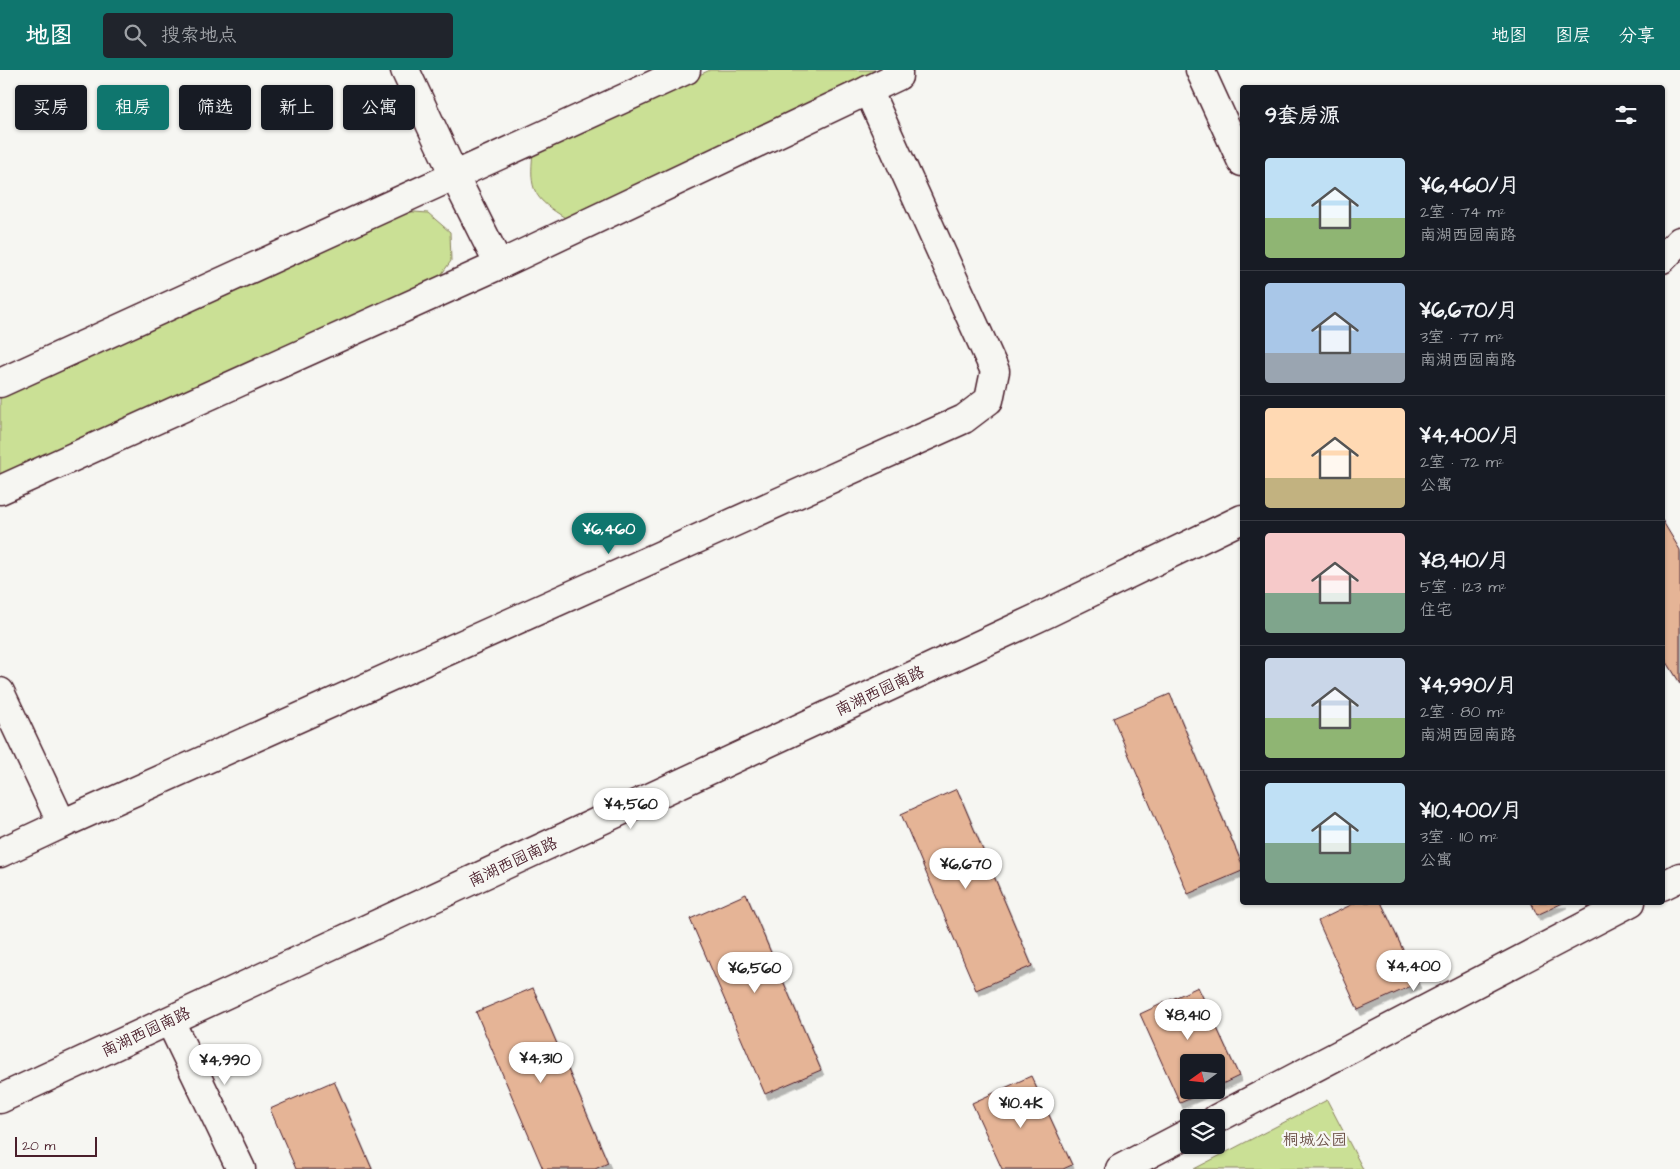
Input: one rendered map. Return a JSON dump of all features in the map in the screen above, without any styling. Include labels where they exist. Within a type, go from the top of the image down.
[{"type":"street","points":[[405,70],[499,265]]},
{"type":"street","points":[[0,384],[686,70]]},
{"type":"street","points":[[0,490],[499,265],[898,76],[898,70]]},
{"type":"street","points":[[1200,70],[1240,158]]},
{"type":"street","points":[[0,853],[964,419],[989,400],[995,371],[868,90]]},
{"type":"street","points":[[1665,256],[1680,242]]},
{"type":"street","name":"南湖西园南路","points":[[0,1100],[1039,617],[1240,520]]},
{"type":"street","points":[[0,692],[62,824]]},
{"type":"street","points":[[1665,884],[1680,877]]},
{"type":"street","points":[[1225,1114],[1625,905]]},
{"type":"street","points":[[170,1021],[241,1169]]},
{"type":"street","points":[[1120,1169],[1180,1138]]},
{"type":"green space","points":[[710,70],[882,70],[567,219],[540,199],[533,185],[533,152]]},
{"type":"green space","points":[[401,211],[428,213],[450,232],[451,261],[436,282],[0,480],[0,395]]},
{"type":"green space","name":"桐城公园","points":[[1327,1100],[1363,1169],[1194,1169]]},
{"type":"building","points":[[1665,525],[1680,550],[1680,683],[1665,659]]},
{"type":"building","points":[[1170,694],[1240,859],[1240,872],[1188,894],[1113,718]]},
{"type":"building","points":[[957,789],[1032,966],[976,990],[901,814]]},
{"type":"building","points":[[746,894],[821,1070],[765,1094],[690,919]]},
{"type":"building","points":[[1351,905],[1382,905],[1418,983],[1358,1010],[1318,921]]},
{"type":"building","points":[[1532,905],[1559,905],[1537,915]]},
{"type":"building","points":[[1198,987],[1239,1076],[1225,1083],[1225,1054],[1180,1054],[1180,1099],[1189,1099],[1180,1103],[1140,1014]]},
{"type":"building","points":[[533,988],[608,1163],[595,1169],[543,1169],[476,1012]]},
{"type":"building","points":[[1031,1076],[1072,1165],[1063,1169],[1002,1169],[972,1103]]},
{"type":"building","points":[[334,1081],[372,1169],[296,1169],[270,1109]]}]
